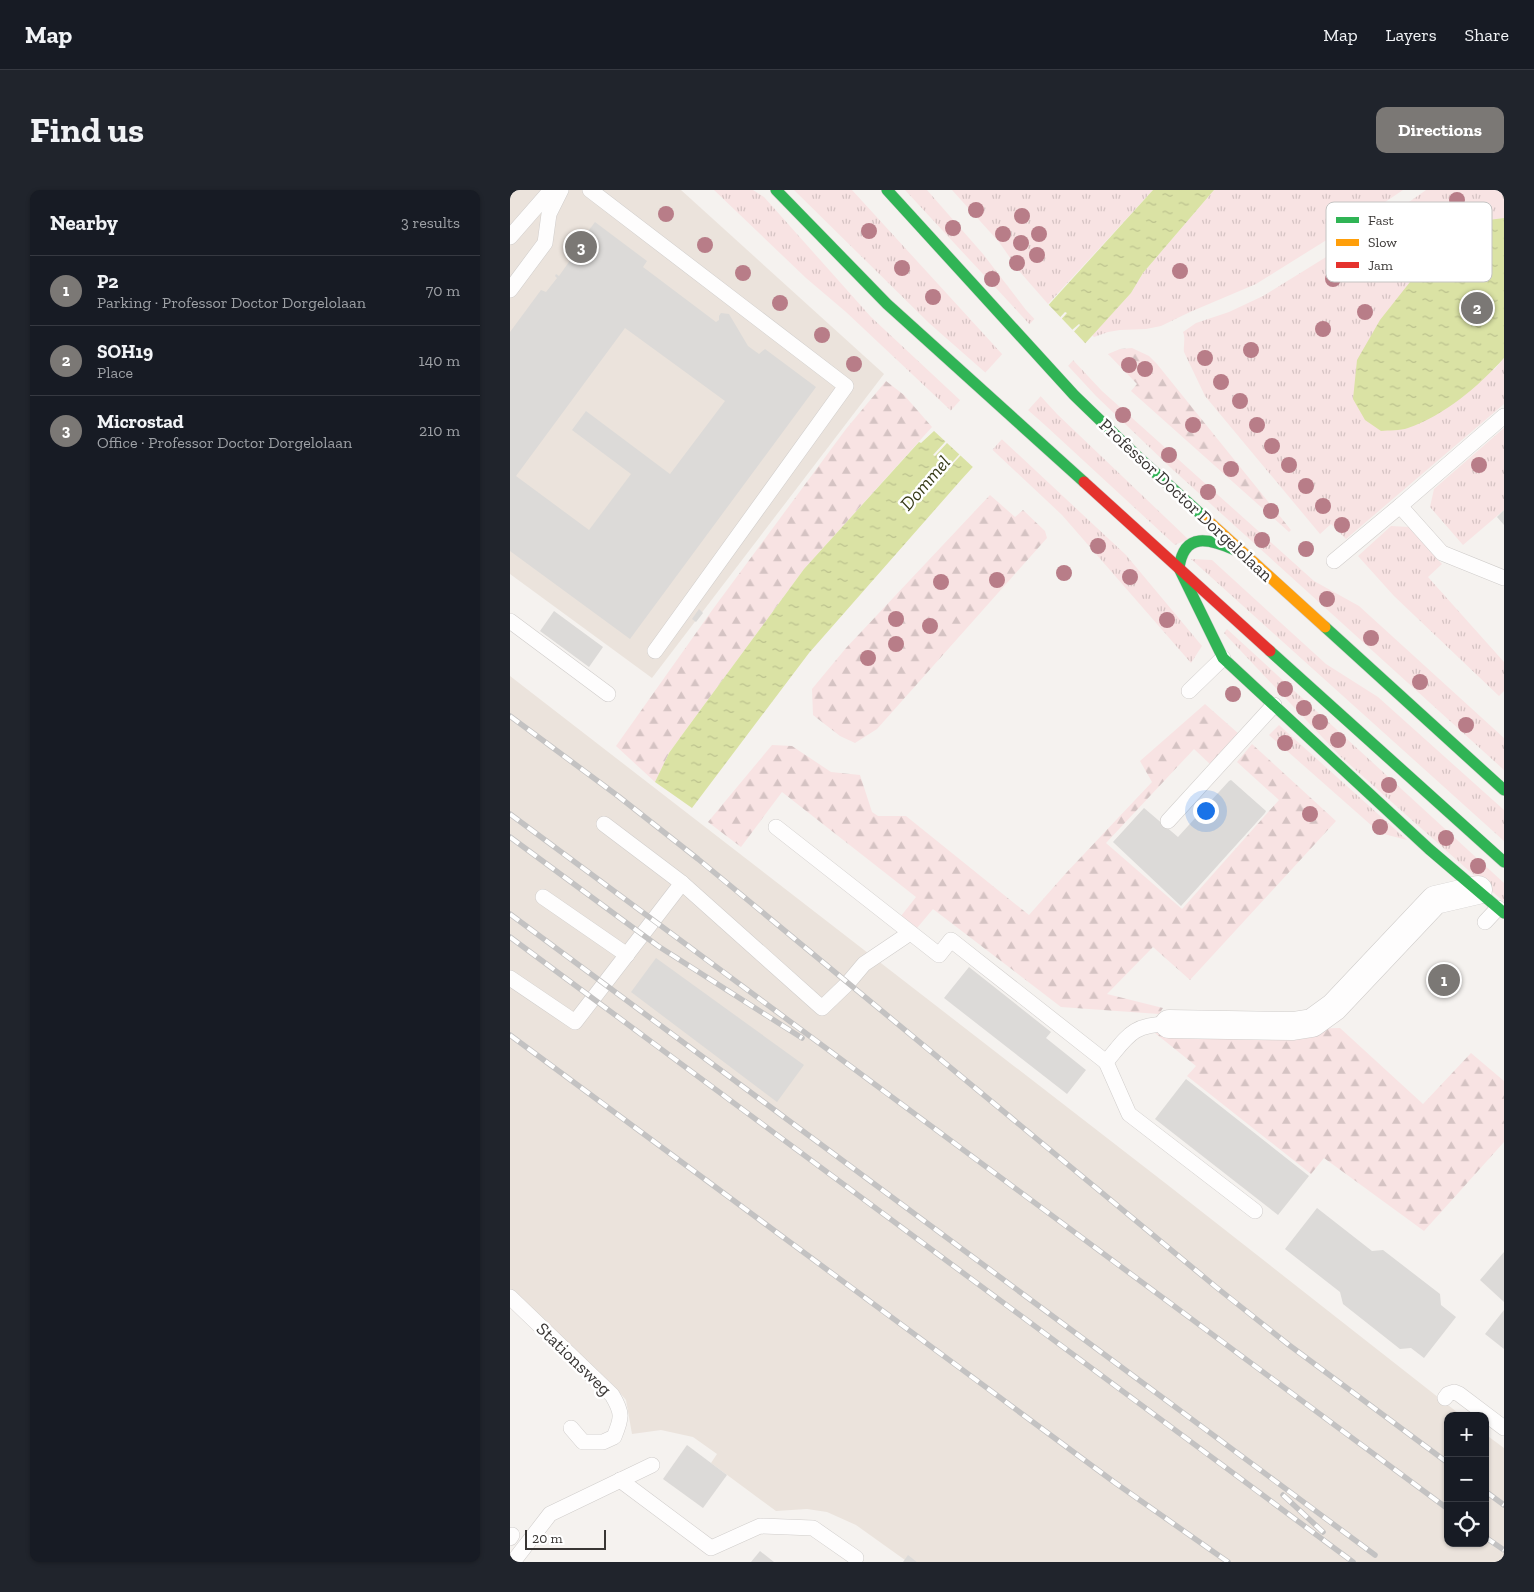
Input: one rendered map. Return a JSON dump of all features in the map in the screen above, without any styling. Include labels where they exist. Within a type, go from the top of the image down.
[{"type":"main road","points":[[776,190],[887,304],[1504,862]]},
{"type":"main road","name":"Professor Doctor Dorgelolaan","points":[[887,190],[1074,395],[1138,457],[1504,790]]},
{"type":"main road","points":[[1243,553],[1206,540],[1190,544],[1180,558],[1179,568],[1223,658],[1429,849],[1501,910]]},
{"type":"street","points":[[1169,1024],[1293,1026],[1312,1023],[1334,1007],[1435,900],[1478,890]]},
{"type":"lane","points":[[510,237],[551,190]]},
{"type":"lane","points":[[510,290],[545,244],[549,214],[560,190]]},
{"type":"lane","points":[[590,190],[846,386],[655,652]]},
{"type":"lane","points":[[1334,561],[1504,416]]},
{"type":"lane","points":[[1400,506],[1442,553],[1504,578]]},
{"type":"lane","points":[[510,621],[608,694]]},
{"type":"lane","points":[[1189,691],[1223,658]]},
{"type":"lane","points":[[1168,820],[1274,706]]},
{"type":"lane","points":[[604,824],[682,883],[822,1008],[848,983],[864,964],[910,933]]},
{"type":"lane","points":[[776,827],[939,956],[951,940],[1106,1062],[1129,1114],[1254,1211]]},
{"type":"lane","points":[[510,978],[575,1022],[682,883]]},
{"type":"lane","points":[[543,897],[627,955]]},
{"type":"lane","points":[[1485,922],[1501,910]]},
{"type":"lane","points":[[1106,1062],[1134,1031],[1144,1026],[1169,1024]]},
{"type":"lane","name":"Stationsweg","points":[[510,1297],[612,1395],[620,1408],[620,1423],[614,1437],[602,1442],[583,1442],[571,1428]]},
{"type":"lane","points":[[1445,1398],[1448,1394],[1454,1392],[1459,1394],[1504,1428]]},
{"type":"lane","points":[[512,1562],[550,1514],[652,1465]]},
{"type":"lane","points":[[620,1480],[711,1548],[760,1526],[813,1528],[856,1558]]},
{"type":"shaded area","points":[[510,190],[681,190],[884,374],[652,678],[510,574]]},
{"type":"shaded area","points":[[510,676],[1169,1186],[1457,1412],[1444,1412],[1444,1547],[1489,1547],[1489,1437],[1504,1448],[1504,1562],[917,1562],[908,1556],[905,1560],[856,1525],[827,1512],[807,1509],[776,1511],[711,1463],[717,1454],[693,1437],[661,1430],[632,1434],[626,1400],[613,1385],[510,1289]]},
{"type":"green space","points":[[714,190],[753,190],[764,197],[871,317],[1126,555],[1202,646],[1191,663],[1062,515],[846,312],[806,278]]},
{"type":"green space","points":[[794,190],[852,190],[1057,414],[1188,539],[1175,545],[1046,426],[929,323]]},
{"type":"green space","points":[[905,190],[927,190],[983,254],[1026,310],[1102,391],[1314,581],[1359,606],[1504,738],[1504,770],[1170,467],[1096,396]]},
{"type":"green space","points":[[952,190],[1153,190],[1048,304],[1020,272],[999,242]]},
{"type":"green space","points":[[1214,190],[1403,190],[1385,202],[1326,202],[1326,240],[1256,284],[1161,326],[1146,329],[1120,330],[1094,337],[1092,335],[1131,293],[1143,273]]},
{"type":"green space","points":[[1426,190],[1504,190],[1504,218],[1492,220],[1492,202],[1409,202]]},
{"type":"green space","points":[[1326,257],[1326,282],[1431,282],[1494,370],[1504,358],[1504,404],[1346,539],[1331,524],[1320,534],[1205,396],[1184,352],[1183,332],[1196,323],[1229,312],[1263,296]]},
{"type":"green space","points":[[1132,348],[1149,356],[1157,364],[1291,530],[1289,532],[1131,391],[1137,384],[1108,354],[1120,349]]},
{"type":"green space","points":[[886,381],[904,395],[932,427],[804,569],[669,753],[655,782],[616,746],[713,609],[846,429]]},
{"type":"green space","points":[[1504,428],[1504,510],[1463,545],[1430,507],[1434,489]]},
{"type":"green space","points":[[990,495],[1015,517],[1023,510],[1045,531],[1047,538],[877,729],[855,743],[840,736],[813,715],[812,689],[846,648]]},
{"type":"green space","points":[[1391,526],[1409,527],[1442,564],[1428,577],[1504,662],[1504,691],[1499,696],[1394,596],[1358,556]]},
{"type":"green space","points":[[1191,559],[1212,560],[1326,664],[1378,697],[1504,810],[1504,841]]},
{"type":"green space","points":[[1227,629],[1504,883],[1504,902],[1340,756],[1224,633]]},
{"type":"green space","points":[[1205,704],[1239,734],[1211,765],[1194,749],[1106,843],[1182,909],[1279,800],[1237,762],[1252,744],[1336,821],[1190,980],[1153,947],[1107,994],[1163,1008],[1159,1014],[1061,1007],[933,909],[917,928],[901,916],[916,897],[782,792],[741,847],[708,822],[772,745],[792,746],[831,772],[860,775],[872,812],[878,816],[906,816],[1029,915],[1152,782],[1140,761]]},
{"type":"green space","points":[[1279,725],[1407,840],[1380,833],[1269,735]]},
{"type":"green space","points":[[1340,1028],[1423,1104],[1471,1053],[1504,1081],[1504,1142],[1424,1231],[1324,1158],[1311,1174],[1187,1076],[1196,1066],[1155,1033]]},
{"type":"water","name":"Dommel","points":[[1153,190],[1214,190],[1143,273],[1131,293],[961,480],[809,653],[692,808],[655,782],[669,753],[804,569],[919,442],[921,443]],"holes":[[[1065,312],[1067,313],[935,456],[933,455]],[[1079,324],[949,468],[947,468],[1072,330]]]},
{"type":"water","points":[[1504,218],[1504,358],[1472,389],[1435,416],[1405,429],[1381,431],[1365,420],[1353,399],[1357,360],[1380,320],[1410,282],[1492,282],[1492,220]]},
{"type":"pier","points":[[1048,304],[1087,345],[975,469],[933,430]]},
{"type":"building","points":[[595,222],[647,261],[643,267],[716,322],[719,320],[721,313],[729,314],[748,346],[759,354],[765,349],[816,387],[630,639],[510,551],[510,332],[541,290],[546,292],[557,278],[556,274],[559,276],[571,259],[570,255],[572,257],[579,248],[577,246]],"holes":[[[625,328],[725,401],[670,474],[586,411],[572,430],[631,474],[589,530],[516,476]]]},
{"type":"building","points":[[1504,510],[1504,525],[1497,517]]},
{"type":"building","points":[[699,609],[703,613],[696,622],[692,619]]},
{"type":"building","points":[[554,611],[603,647],[589,667],[540,631]]},
{"type":"building","points":[[1231,780],[1266,811],[1181,906],[1113,842],[1144,808],[1178,837]]},
{"type":"building","points":[[656,958],[804,1065],[777,1102],[631,992]]},
{"type":"building","points":[[969,967],[1051,1032],[1046,1038],[1086,1070],[1067,1094],[944,998]]},
{"type":"building","points":[[1186,1079],[1309,1176],[1278,1215],[1155,1119]]},
{"type":"building","points":[[1317,1208],[1372,1251],[1383,1250],[1440,1294],[1441,1305],[1456,1317],[1424,1358],[1411,1348],[1400,1349],[1343,1304],[1340,1292],[1285,1249]]},
{"type":"building","points":[[1504,1252],[1504,1302],[1480,1280]]},
{"type":"building","points":[[1504,1310],[1504,1349],[1485,1334]]},
{"type":"building","points":[[687,1445],[727,1475],[703,1508],[663,1479]]},
{"type":"building","points":[[760,1551],[774,1562],[751,1562]]},
{"type":"building","points":[[908,1555],[917,1562],[903,1562]]},
{"type":"railway","points":[[510,716],[618,796],[698,859],[1216,1287],[1289,1345],[1444,1460]]},
{"type":"railway","points":[[510,814],[1444,1506]]},
{"type":"railway","points":[[510,837],[658,946],[802,1038]]},
{"type":"railway","points":[[510,914],[1375,1555]]},
{"type":"railway","points":[[510,937],[1353,1562]]},
{"type":"railway","points":[[510,1035],[1114,1482],[1228,1562]]},
{"type":"railway","points":[[1489,1494],[1504,1505]]},
{"type":"railway","points":[[1283,1495],[1323,1532]]},
{"type":"railway","points":[[1489,1540],[1504,1550]]},
{"type":"traffic: fast","points":[[776,190],[887,304],[1084,482]]},
{"type":"traffic: fast","points":[[887,190],[1074,395],[1205,518]]},
{"type":"traffic: fast","points":[[1235,550],[1208,541],[1192,543],[1186,548],[1179,568],[1223,658],[1429,849],[1504,913]]},
{"type":"traffic: fast","points":[[1325,627],[1504,790]]},
{"type":"traffic: fast","points":[[1270,651],[1504,862]]},
{"type":"traffic: slow","points":[[1205,518],[1325,627]]},
{"type":"traffic: jam","points":[[1084,482],[1270,651]]},
{"type":"place","name":"Microstad","points":[[581,247]]},
{"type":"place","name":"SOH19","points":[[1477,308]]},
{"type":"place","name":"P2","points":[[1444,980]]}]
